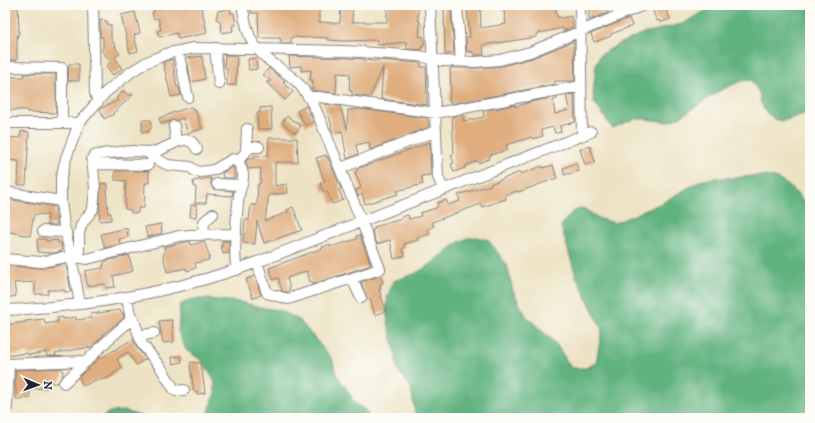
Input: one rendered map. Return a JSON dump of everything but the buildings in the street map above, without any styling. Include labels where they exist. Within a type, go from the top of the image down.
[{"type":"street","points":[[93,5],[95,93],[98,102]]},
{"type":"street","points":[[242,5],[249,36],[258,49],[269,61],[296,81],[309,97],[316,110],[341,168],[380,269],[288,299],[267,293],[257,262]]},
{"type":"street","points":[[430,5],[438,177],[443,188]]},
{"type":"street","points":[[457,5],[461,61]]},
{"type":"street","points":[[5,310],[80,304],[127,298],[213,278],[238,270],[361,220],[586,133],[581,86],[580,5]]},
{"type":"street","points":[[80,304],[75,257],[66,232],[61,201],[61,178],[66,158],[79,123],[112,87],[147,62],[178,51],[194,48],[346,51],[476,62],[500,60],[530,52],[633,7],[644,5]]},
{"type":"street","points":[[215,48],[219,84]]},
{"type":"street","points":[[178,51],[188,97]]},
{"type":"street","points":[[5,67],[62,68],[62,123]]},
{"type":"street","points":[[309,97],[436,113],[581,86]]},
{"type":"street","points":[[5,123],[79,123]]},
{"type":"street","points":[[174,126],[176,142]]},
{"type":"street","points":[[247,150],[248,129]]},
{"type":"street","points":[[341,168],[436,132]]},
{"type":"street","points":[[75,257],[82,226],[93,209],[95,188],[92,158],[95,155],[126,151],[148,152],[160,150],[176,142],[184,140],[190,141],[197,149]]},
{"type":"street","points":[[237,162],[247,150],[252,147],[259,147]]},
{"type":"street","points":[[148,152],[152,157],[168,165],[190,167],[200,172],[214,170],[233,160],[237,162],[243,176],[238,202],[236,234],[235,264],[238,270]]},
{"type":"street","points":[[93,168],[96,164],[148,165]]},
{"type":"street","points":[[218,184],[241,185]]},
{"type":"street","points":[[5,192],[61,201]]},
{"type":"street","points":[[203,234],[204,222],[213,214]]},
{"type":"street","points":[[43,231],[66,232]]},
{"type":"street","points":[[5,259],[41,262],[75,257],[88,259],[179,236],[236,234]]},
{"type":"street","points":[[352,278],[361,298]]},
{"type":"street","points":[[127,298],[131,320]]},
{"type":"street","points":[[131,320],[133,318],[142,344],[161,368],[174,389],[176,391],[184,390]]},
{"type":"street","points":[[64,384],[131,320]]},
{"type":"street","points":[[139,336],[154,333]]},
{"type":"street","points":[[5,408],[7,407],[7,364],[87,361]]},
{"type":"green space","points":[[716,5],[810,5],[810,112],[783,121],[774,119],[765,111],[760,101],[760,95],[752,80],[741,81],[719,91],[683,115],[668,122],[635,119],[612,128],[594,102],[593,94],[596,65],[600,55],[621,43],[644,33],[682,24]]},
{"type":"green space","points":[[765,176],[778,179],[799,196],[810,212],[809,418],[416,418],[411,388],[397,368],[394,346],[386,311],[388,295],[394,281],[414,274],[427,267],[459,242],[468,238],[477,237],[488,240],[507,265],[513,291],[526,316],[556,344],[571,368],[586,368],[596,363],[602,329],[576,276],[561,226],[572,212],[583,208],[600,219],[615,223],[662,203],[700,181],[714,178]]},
{"type":"green space","points":[[192,299],[240,302],[282,311],[299,320],[332,359],[337,375],[355,403],[365,410],[370,418],[207,418],[215,393],[215,381],[201,360],[186,350],[178,331],[180,305]]},
{"type":"green space","points":[[126,411],[145,418],[102,418],[109,412]]}]
